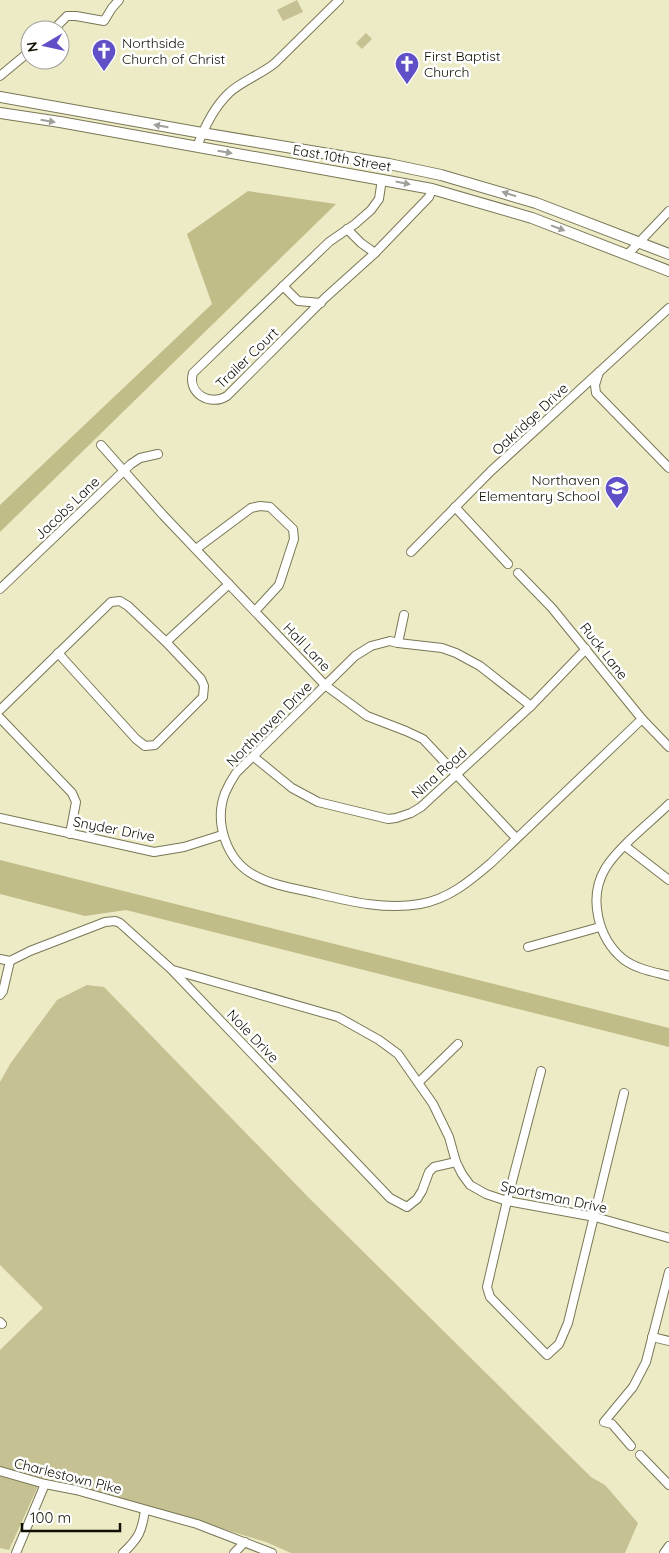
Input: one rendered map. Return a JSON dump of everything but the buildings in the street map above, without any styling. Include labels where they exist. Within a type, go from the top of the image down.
[{"type":"main road","name":"East 10th Street","points":[[0,97],[389,164],[458,179],[536,203],[669,254]]},
{"type":"main road","name":"East 10th Street","points":[[0,113],[382,179],[454,194],[532,218],[669,271]]},
{"type":"street","points":[[64,20],[68,16],[76,16],[104,22],[119,0]]},
{"type":"street","points":[[197,147],[208,120],[230,92],[266,71],[339,0]]},
{"type":"street","points":[[0,76],[20,59]]},
{"type":"street","name":"Trailer Court","points":[[382,179],[379,199],[363,218],[329,242],[193,373],[191,383],[200,396],[217,401],[227,396],[321,303],[375,253],[393,232],[429,197],[432,189]]},
{"type":"street","points":[[454,194],[458,179]]},
{"type":"street","points":[[627,255],[669,212]]},
{"type":"street","points":[[347,229],[361,243],[375,253]]},
{"type":"street","points":[[283,286],[298,301],[321,303]]},
{"type":"street","name":"Oakridge Drive","points":[[411,552],[491,471],[669,308]]},
{"type":"street","points":[[599,371],[595,385],[596,393],[669,468]]},
{"type":"street","name":"Hall Lane","points":[[101,445],[196,550],[325,685],[367,716],[416,735],[457,774],[516,838]]},
{"type":"street","name":"Jacobs Lane","points":[[0,589],[125,470],[140,458],[158,454]]},
{"type":"street","points":[[196,550],[251,508],[260,506],[270,507],[293,529],[294,539],[279,585],[255,611]]},
{"type":"street","points":[[456,507],[508,564]]},
{"type":"street","name":"Ruck Lane","points":[[518,573],[552,608],[642,719],[669,747]]},
{"type":"street","points":[[166,642],[229,584]]},
{"type":"street","points":[[0,710],[111,602],[120,601],[128,606],[166,642],[201,679],[204,686],[203,697],[155,745],[145,746],[136,739],[58,654]]},
{"type":"street","points":[[398,643],[404,615]]},
{"type":"street","name":"Northhaven Drive","points":[[531,706],[480,666],[456,653],[442,648],[390,641],[382,642],[363,650],[236,773],[224,794],[222,835],[233,856],[242,867],[254,875],[275,884],[357,903],[401,906],[422,904],[457,890],[491,863],[642,719]]},
{"type":"street","name":"Nina Road","points":[[254,757],[292,788],[318,802],[388,819],[412,813],[421,807],[531,706],[586,649]]},
{"type":"street","points":[[0,718],[72,793],[76,802],[70,834]]},
{"type":"street","points":[[669,804],[626,846],[605,870],[600,883],[597,908],[600,927],[607,941],[623,959],[644,970],[669,976]]},
{"type":"street","name":"Snyder Drive","points":[[0,818],[154,852],[184,847],[222,835]]},
{"type":"street","points":[[626,846],[669,880]]},
{"type":"street","name":"Nole Drive","points":[[10,961],[30,951],[105,922],[115,922],[129,930],[171,969],[390,1198],[407,1207],[417,1199],[429,1172],[434,1167],[456,1162]]},
{"type":"street","points":[[528,947],[600,927]]},
{"type":"street","points":[[0,959],[10,961],[3,991],[0,995]]},
{"type":"street","name":"Sportsman Drive","points":[[171,969],[338,1016],[379,1040],[398,1054],[419,1082],[433,1104],[449,1137],[456,1162],[462,1174],[470,1185],[486,1194],[507,1201],[595,1217],[669,1238]]},
{"type":"street","points":[[419,1082],[458,1044]]},
{"type":"street","points":[[541,1071],[487,1287],[490,1297],[547,1355],[559,1344],[568,1324],[624,1094]]},
{"type":"street","points":[[631,1446],[612,1424],[604,1422],[641,1375],[669,1272]]},
{"type":"street","points":[[652,1337],[669,1340]]},
{"type":"street","points":[[640,1455],[669,1485]]},
{"type":"street","name":"Charlestown Pike","points":[[0,1471],[197,1524],[272,1553]]},
{"type":"street","points":[[16,1553],[45,1484]]},
{"type":"street","points":[[123,1553],[136,1541],[145,1510]]},
{"type":"street","points":[[234,1553],[245,1542]]},
{"type":"street","points":[[664,1553],[669,1546]]},
{"type":"shaded area","points":[[297,0],[303,12],[283,21],[277,10]]},
{"type":"shaded area","points":[[366,33],[372,39],[362,49],[356,43]]},
{"type":"shaded area","points":[[248,191],[336,204],[0,532],[0,505],[212,304],[187,234]]},
{"type":"shaded area","points":[[0,860],[669,1028],[669,1047],[126,910],[85,916],[0,894]]},
{"type":"shaded area","points":[[87,985],[104,987],[310,1199],[591,1477],[605,1485],[638,1523],[625,1553],[291,1553],[266,1542],[43,1475],[9,1550],[0,1548],[0,1350],[43,1308],[0,1265],[0,1082],[10,1064],[57,1000]]},
{"type":"place","name":"Northside Church of Christ","points":[[104,72]]},
{"type":"place","name":"First Baptist Church","points":[[407,85]]},
{"type":"place","name":"Northaven Elementary School","points":[[617,509]]}]
